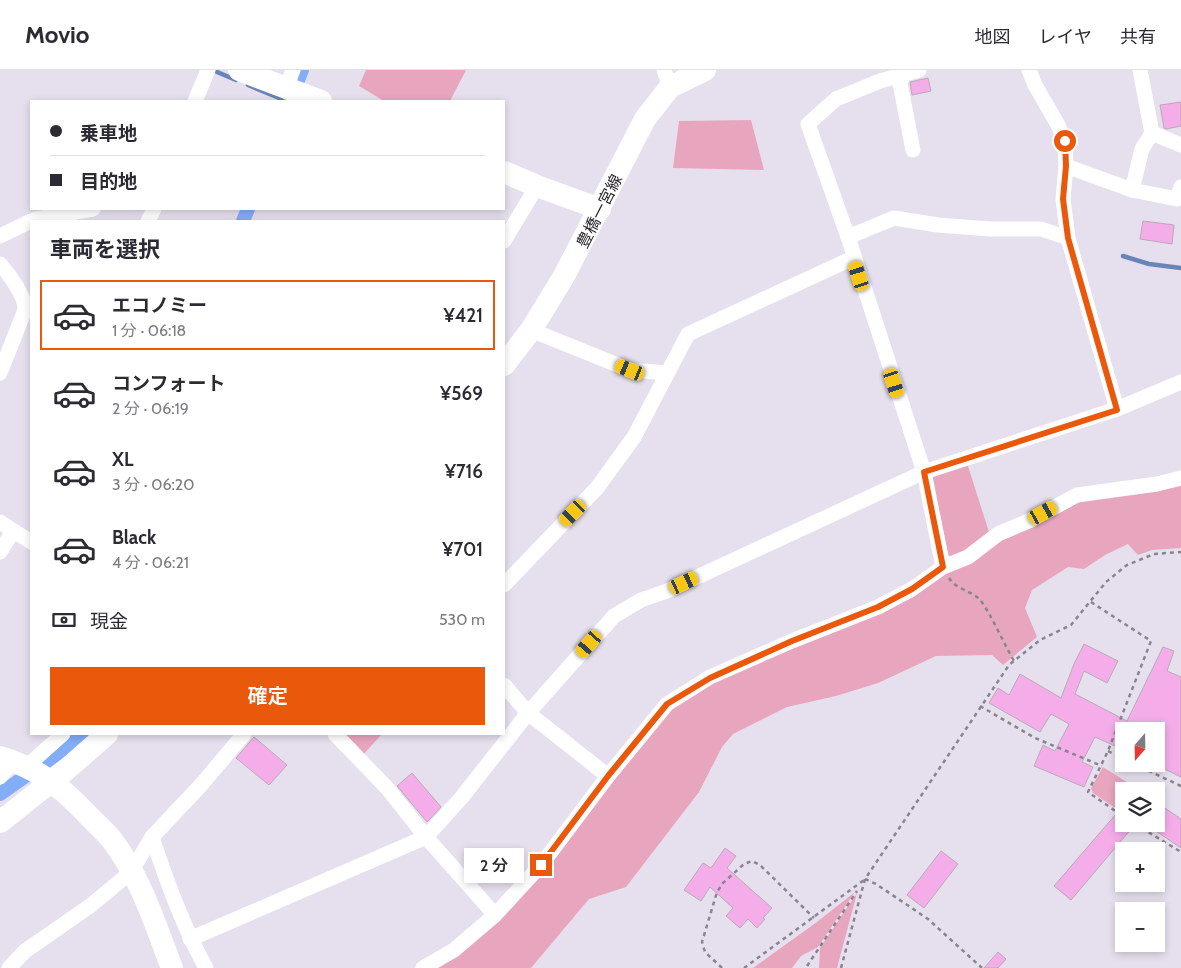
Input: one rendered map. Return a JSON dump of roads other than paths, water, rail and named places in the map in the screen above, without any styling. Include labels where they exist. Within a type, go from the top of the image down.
[{"type":"main road","points":[[239,70],[289,79],[320,100]]},
{"type":"main road","name":"豊橋一宮線","points":[[506,357],[531,330],[564,276],[667,78],[705,70]]},
{"type":"main road","points":[[505,172],[536,186],[600,209]]},
{"type":"main road","points":[[0,822],[22,768],[104,735]]},
{"type":"main road","points":[[22,768],[68,794],[111,839],[132,872],[146,900],[172,968]]},
{"type":"street","points":[[195,100],[208,70]]},
{"type":"street","points":[[919,70],[903,72],[836,98],[808,124],[848,237],[853,258],[924,472],[943,567]]},
{"type":"street","points":[[1028,70],[1065,141],[1066,166],[1063,199],[1068,238],[1117,410]]},
{"type":"street","points":[[1132,190],[1142,150],[1152,133],[1140,70]]},
{"type":"street","points":[[903,72],[900,83],[913,150]]},
{"type":"street","points":[[1152,133],[1181,145]]},
{"type":"street","points":[[1066,166],[1132,190],[1177,200],[1181,188]]},
{"type":"street","points":[[505,239],[536,186]]},
{"type":"street","points":[[36,220],[88,210]]},
{"type":"street","points":[[848,237],[894,218],[938,225],[990,229],[1041,229],[1068,238]]},
{"type":"street","points":[[0,236],[30,221]]},
{"type":"street","points":[[505,584],[597,488],[634,437],[688,334],[853,258]]},
{"type":"street","points":[[0,264],[23,297],[25,310],[0,373]]},
{"type":"street","points":[[531,330],[630,370],[667,373]]},
{"type":"street","points":[[190,939],[426,837],[462,797],[528,713],[614,616],[640,600],[667,591],[924,472],[1117,410],[1181,382]]},
{"type":"street","points":[[423,968],[454,950],[495,916],[541,865],[608,776],[667,704],[710,678],[792,641],[878,607],[912,589],[943,567],[968,557],[998,534],[1030,520],[1077,495],[1157,484],[1181,478]]},
{"type":"street","points":[[0,522],[30,541]]},
{"type":"street","points":[[0,552],[13,531]]},
{"type":"street","points":[[505,687],[528,713],[608,776]]},
{"type":"street","points":[[22,768],[62,735]]},
{"type":"street","points":[[9,968],[25,951],[90,906],[132,872],[152,837],[201,785],[243,735]]},
{"type":"street","points":[[336,735],[388,789],[426,837],[495,916]]},
{"type":"street","points":[[152,837],[167,882],[190,939],[206,968]]},
{"type":"waterway","points":[[291,98],[302,70]]},
{"type":"waterway","points":[[217,72],[236,80]]},
{"type":"waterway","points":[[248,85],[282,100]]},
{"type":"waterway","points":[[243,220],[248,210]]},
{"type":"waterway","points":[[1123,256],[1149,264],[1181,268]]},
{"type":"waterway","points":[[0,794],[81,735]]}]
